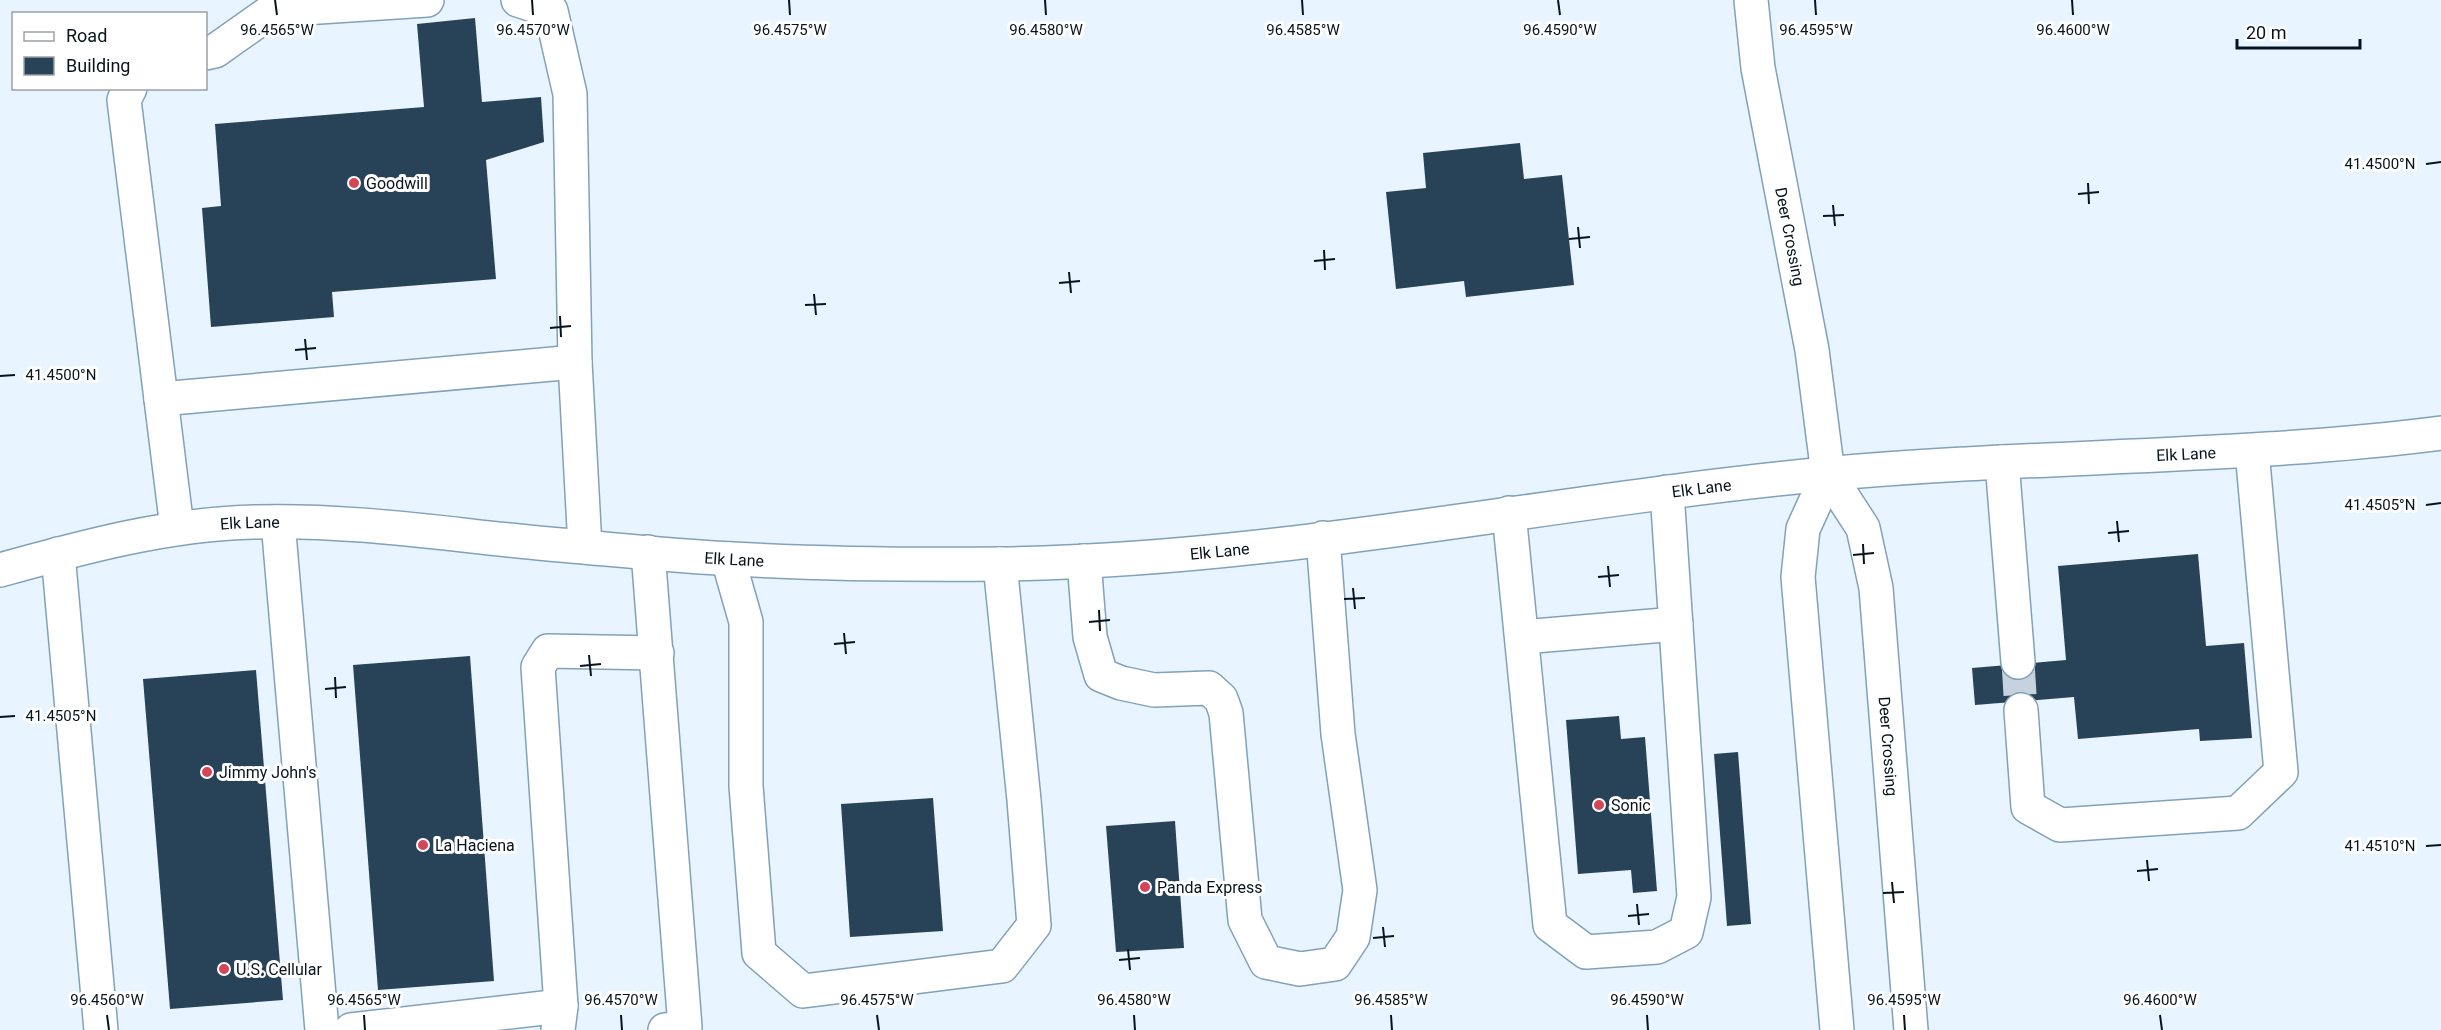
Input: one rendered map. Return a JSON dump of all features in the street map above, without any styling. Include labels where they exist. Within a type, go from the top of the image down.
[{"type":"street","points":[[207,53],[214,51],[273,10],[427,0]]},
{"type":"street","points":[[518,0],[551,11],[570,94],[575,362],[585,547]]},
{"type":"street","name":"Deer Crossing","points":[[1751,0],[1758,68],[1812,350],[1828,474],[1863,528],[1876,588],[1911,1030]]},
{"type":"street","points":[[129,90],[124,100],[177,528]]},
{"type":"street","points":[[161,399],[575,362]]},
{"type":"street","name":"Elk Lane","points":[[0,570],[96,544],[177,528],[253,522],[358,525],[728,559],[886,564],[1084,561],[1243,549],[1667,492],[1828,474],[2002,462],[2252,451],[2441,433]]},
{"type":"street","points":[[2021,710],[2028,807],[2060,825],[2238,813],[2281,772],[2252,451]]},
{"type":"street","points":[[2002,462],[2018,662]]},
{"type":"street","points":[[1828,474],[1803,529],[1798,577],[1837,1030]]},
{"type":"street","points":[[1509,513],[1550,924],[1586,952],[1657,946],[1686,932],[1694,897],[1667,492]]},
{"type":"street","points":[[278,522],[322,1030]]},
{"type":"street","points":[[1084,561],[1090,637],[1101,675],[1121,683],[1154,690],[1209,688],[1221,699],[1226,713],[1245,921],[1266,962],[1300,969],[1335,964],[1353,937],[1360,890],[1338,734],[1323,538]]},
{"type":"street","points":[[648,552],[685,1028],[665,1030]]},
{"type":"street","points":[[58,554],[100,1030]]},
{"type":"street","points":[[728,559],[746,622],[746,786],[759,953],[803,990],[1002,966],[1034,925],[1000,564]]},
{"type":"street","points":[[1522,637],[1676,624]]},
{"type":"street","points":[[351,1030],[559,1018],[538,667],[548,651],[657,653]]},
{"type":"building","name":"Goodwill","points":[[475,18],[482,102],[541,97],[544,142],[486,160],[496,279],[332,292],[334,317],[211,327],[202,208],[221,206],[215,124],[424,107],[417,24]]},
{"type":"building","points":[[1520,143],[1524,179],[1562,175],[1574,285],[1466,297],[1464,281],[1396,289],[1386,192],[1426,188],[1423,153]]},
{"type":"building","points":[[2198,554],[2206,646],[2244,643],[2252,738],[2200,741],[2199,729],[2078,739],[2074,697],[1975,705],[1972,668],[2066,660],[2058,566]]},
{"type":"building","points":[[470,656],[494,981],[378,990],[353,665]]},
{"type":"building","points":[[256,670],[283,1000],[170,1009],[143,679]]},
{"type":"building","name":"Sonic","points":[[1619,716],[1621,739],[1645,737],[1657,891],[1633,893],[1631,870],[1578,874],[1566,720]]},
{"type":"building","points":[[1738,752],[1751,924],[1727,926],[1714,754]]},
{"type":"building","points":[[933,798],[943,931],[850,937],[841,804]]},
{"type":"building","name":"Panda Express","points":[[1175,821],[1184,948],[1116,952],[1106,826]]},
{"type":"tunnel","points":[[2018,662],[2021,710]]},
{"type":"place","name":"Goodwill","points":[[354,183]]},
{"type":"place","name":"Jimmy John's","points":[[207,772]]},
{"type":"place","name":"Sonic","points":[[1599,805]]},
{"type":"place","name":"La Haciena","points":[[423,845]]},
{"type":"place","name":"Panda Express","points":[[1145,887]]},
{"type":"place","name":"U.S. Cellular","points":[[224,969]]}]
